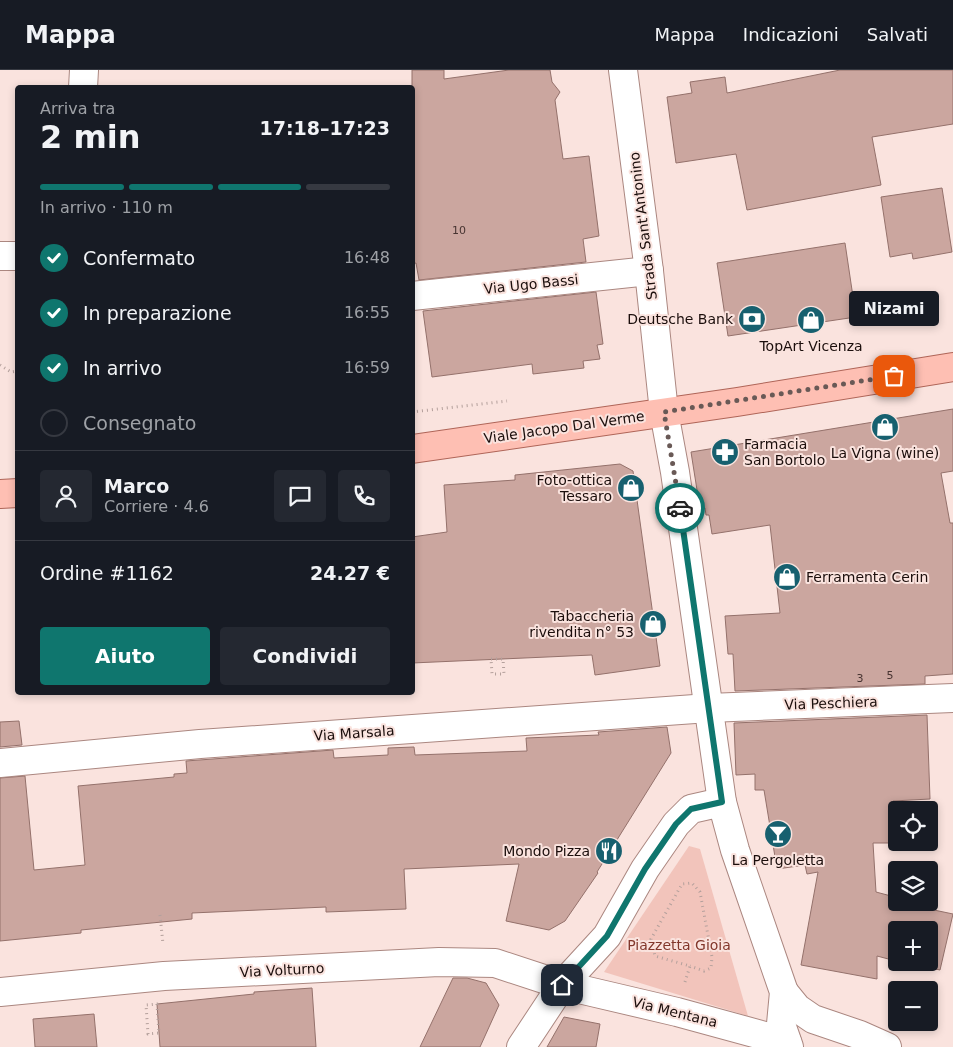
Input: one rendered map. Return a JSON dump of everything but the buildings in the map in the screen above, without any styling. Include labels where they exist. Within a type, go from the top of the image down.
[{"type":"main road","name":"Viale Jacopo Dal Verme","points":[[415,449],[953,367]]},
{"type":"main road","points":[[0,494],[15,493]]},
{"type":"street","points":[[83,85],[84,70]]},
{"type":"street","name":"Strada Sant'Antonino","points":[[623,70],[649,271],[664,412],[675,472],[722,802],[735,850],[784,992]]},
{"type":"street","points":[[0,256],[15,256]]},
{"type":"street","name":"Via Ugo Bassi","points":[[415,296],[649,271]]},
{"type":"street","name":"Via Peschiera","points":[[709,708],[953,698]]},
{"type":"street","name":"Via Marsala","points":[[0,763],[200,744],[709,708]]},
{"type":"street","points":[[521,1047],[562,985],[607,936],[645,869],[676,824],[691,809],[722,802]]},
{"type":"street","name":"Via Volturno","points":[[0,992],[164,976],[439,962],[495,963],[562,985]]},
{"type":"street","name":"Via Mentana","points":[[562,985],[677,1012],[788,1044]]},
{"type":"street","points":[[784,992],[781,1024],[788,1044]]},
{"type":"street","points":[[784,992],[797,1008],[813,1020],[860,1035],[887,1047]]},
{"type":"path","points":[[0,365],[11,372],[15,371]]},
{"type":"path","points":[[415,412],[509,400]]},
{"type":"path","points":[[491,659],[504,659],[504,674],[492,674],[491,659]]},
{"type":"path","points":[[692,883],[700,892],[712,957],[711,968],[704,971],[690,966],[655,956],[651,939],[682,884],[692,883]]},
{"type":"path","points":[[160,915],[163,944]]},
{"type":"path","points":[[677,1012],[690,966]]},
{"type":"path","points":[[157,1004],[160,1033],[148,1034],[146,1005],[157,1004]]},
{"type":"green space","name":"Piazzetta Gioia","points":[[689,846],[700,849],[748,1016],[604,972]]},
{"type":"way so far","points":[[680,508],[664,412],[894,376]]},
{"type":"place","name":"Deutsche Bank","points":[[752,319]]},
{"type":"place","name":"TopArt Vicenza","points":[[811,320]]},
{"type":"place","name":"Nizami","points":[[894,376]]},
{"type":"place","name":"La Vigna (wine)","points":[[885,427]]},
{"type":"place","name":"Farmacia San Bortolo","points":[[725,452]]},
{"type":"place","name":"Foto-ottica Tessaro","points":[[631,488]]},
{"type":"place","name":"Ferramenta Cerin","points":[[787,577]]},
{"type":"place","name":"Tabaccheria rivendita n° 53","points":[[653,624]]},
{"type":"place","name":"La Pergoletta","points":[[778,834]]},
{"type":"place","name":"Mondo Pizza","points":[[609,851]]},
{"type":"route","points":[[562,985],[607,936],[645,869],[676,824],[691,809],[722,802],[680,508]]}]
